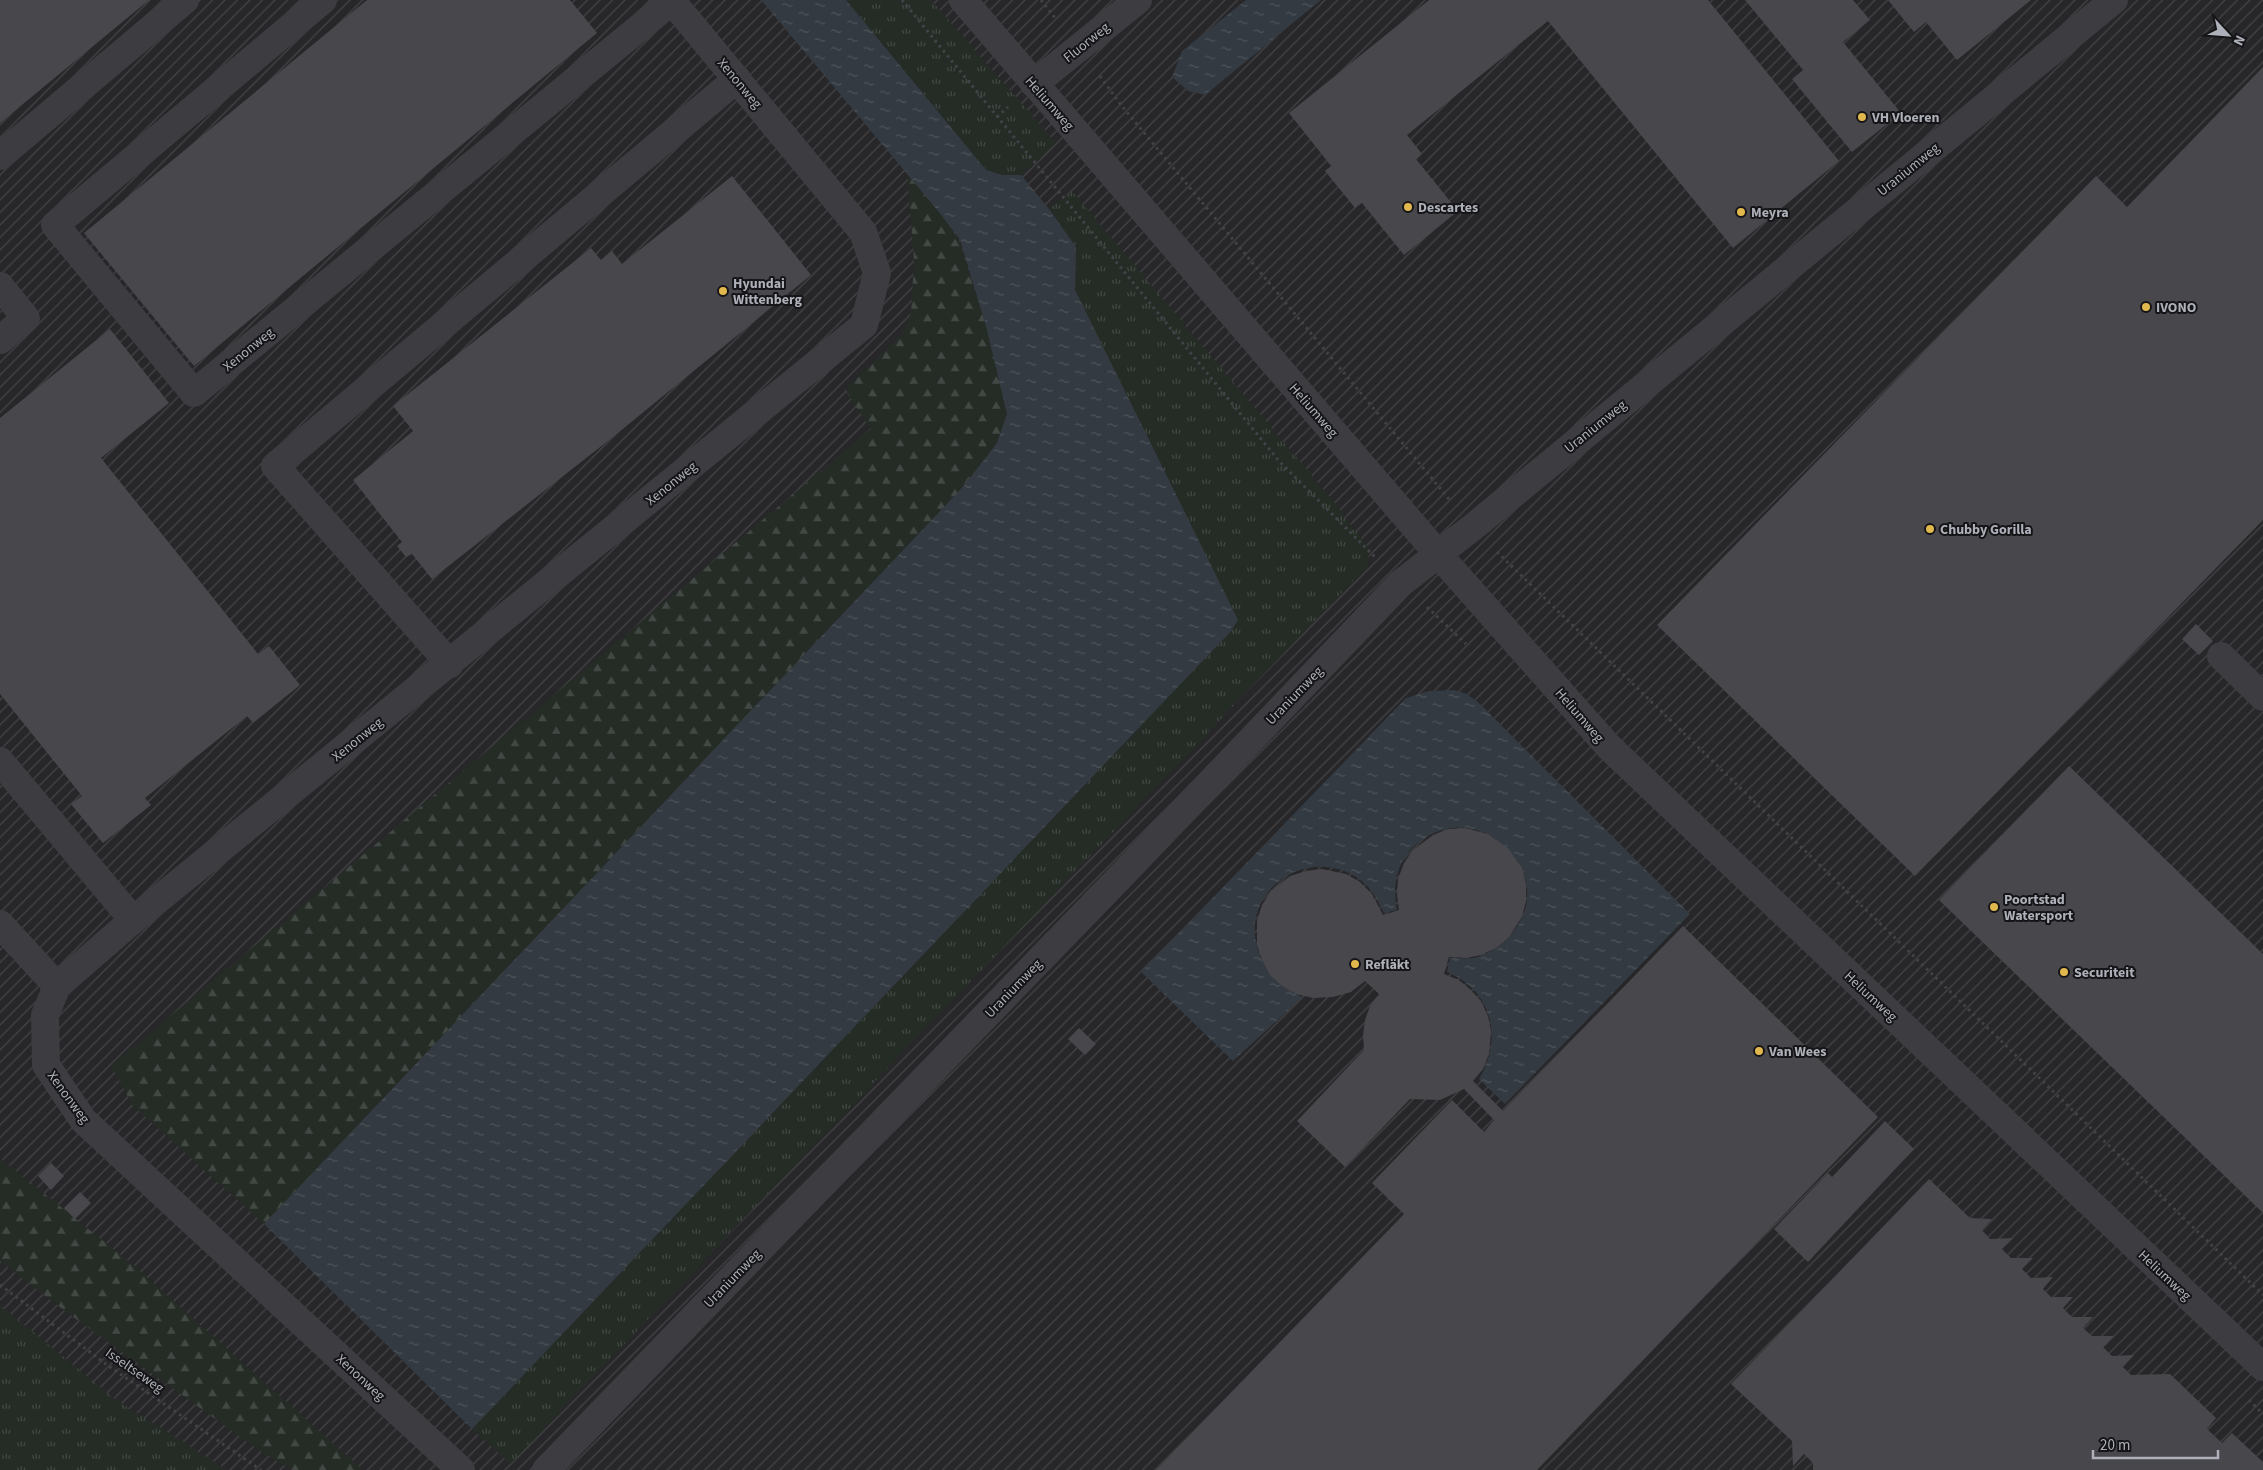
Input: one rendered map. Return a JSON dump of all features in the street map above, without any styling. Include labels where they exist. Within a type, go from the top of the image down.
[{"type":"street","points":[[0,156],[184,0]]},
{"type":"street","name":"Xenonweg","points":[[323,0],[55,225],[194,393],[672,1],[863,232],[877,273],[864,325],[450,664],[133,920],[57,986],[45,1015],[46,1065],[83,1120],[461,1470]]},
{"type":"street","name":"Heliumweg","points":[[963,0],[1438,554],[1609,747],[2263,1368]]},
{"type":"street","name":"Fluorweg","points":[[1034,84],[1138,0]]},
{"type":"street","name":"Uraniumweg","points":[[546,1470],[1122,875],[1401,583],[1473,527],[2114,0]]},
{"type":"street","points":[[450,664],[275,466],[737,80]]},
{"type":"street","points":[[0,286],[26,318],[0,340]]},
{"type":"street","points":[[2221,656],[2263,697]]},
{"type":"street","points":[[0,761],[133,920]]},
{"type":"street","points":[[0,924],[57,986]]},
{"type":"path","points":[[1041,0],[1080,48],[1121,104],[1473,527],[2263,1294]]},
{"type":"path","name":"Isseltseweg","points":[[0,1285],[110,1367],[261,1470]]},
{"type":"shaded area","points":[[0,0],[2263,0],[2263,1470],[0,1470]]},
{"type":"green space","points":[[846,0],[931,0],[1056,143],[1021,175],[1002,175],[986,170]]},
{"type":"green space","points":[[907,173],[959,240],[986,326],[1007,414],[997,443],[962,488],[264,1224],[133,1106],[111,1066],[871,429],[845,390],[902,334],[911,313],[914,260]]},
{"type":"green space","points":[[1072,191],[1335,503],[1370,550],[1367,566],[510,1464],[472,1429],[1231,631],[1238,620],[1075,290],[1076,247],[1049,209]]},
{"type":"green space","points":[[0,1158],[132,1264],[363,1470],[292,1470],[257,1449],[65,1311],[0,1261]]},
{"type":"green space","points":[[0,1305],[115,1399],[227,1470],[0,1470]]},
{"type":"water","points":[[761,0],[846,0],[986,170],[1002,175],[1021,175],[1049,209],[1076,247],[1075,290],[1238,620],[1231,631],[472,1429],[264,1224],[962,488],[997,443],[1007,414],[986,326],[960,240],[939,212]]},
{"type":"water","points":[[1246,0],[1321,0],[1205,95],[1188,91],[1172,77],[1182,51]]},
{"type":"water","points":[[1454,690],[1467,694],[1479,703],[1690,914],[1505,1104],[1479,1079],[1491,1048],[1492,1033],[1484,1004],[1475,991],[1463,980],[1447,972],[1450,958],[1473,958],[1488,953],[1496,947],[1508,937],[1523,915],[1527,892],[1522,870],[1509,850],[1490,836],[1468,828],[1444,829],[1419,842],[1406,856],[1401,864],[1396,882],[1397,910],[1384,913],[1368,887],[1345,871],[1318,867],[1291,873],[1269,891],[1260,906],[1255,921],[1255,937],[1259,952],[1266,966],[1276,979],[1288,989],[1303,997],[1233,1061],[1141,972],[1406,698],[1429,691]]},
{"type":"building","points":[[0,0],[149,0],[0,123]]},
{"type":"building","points":[[367,0],[570,0],[597,33],[194,366],[84,233]]},
{"type":"building","points":[[1429,0],[1708,0],[1839,161],[1733,248],[1548,21],[1407,135],[1422,154],[1416,159],[1458,211],[1404,255],[1362,203],[1355,208],[1325,171],[1331,166],[1289,113]]},
{"type":"building","points":[[1745,0],[1853,0],[1870,20],[1843,42],[1901,113],[1852,152],[1792,79],[1803,70]]},
{"type":"building","points":[[1888,0],[2031,0],[1957,60],[1926,22],[1914,32]]},
{"type":"building","points":[[2263,67],[2263,520],[1915,876],[1657,625],[2096,176],[2127,207]]},
{"type":"building","points":[[732,176],[811,275],[613,437],[432,579],[412,554],[406,557],[397,546],[402,542],[353,480],[413,431],[393,406],[591,248],[601,260],[612,251],[622,264]]},
{"type":"building","points":[[110,329],[169,403],[101,458],[258,654],[269,646],[300,685],[253,723],[247,716],[145,798],[151,805],[103,843],[71,804],[82,796],[0,694],[0,418]]},
{"type":"building","points":[[2196,624],[2213,641],[2199,655],[2182,639]]},
{"type":"building","points":[[2069,766],[2263,954],[2263,1213],[1939,900]]},
{"type":"building","points":[[1465,828],[1488,834],[1508,848],[1522,868],[1526,884],[1526,901],[1522,917],[1509,937],[1496,948],[1481,955],[1466,958],[1449,957],[1444,974],[1459,980],[1471,990],[1481,1001],[1488,1016],[1491,1031],[1489,1054],[1483,1069],[1473,1081],[1503,1111],[1683,926],[1878,1117],[1537,1470],[1156,1470],[1404,1214],[1372,1183],[1452,1100],[1484,1132],[1494,1120],[1464,1089],[1440,1100],[1410,1099],[1345,1167],[1297,1121],[1364,1050],[1365,1020],[1370,1006],[1379,994],[1365,981],[1351,992],[1333,997],[1313,998],[1296,994],[1282,986],[1270,975],[1257,945],[1257,921],[1262,905],[1271,891],[1290,876],[1322,869],[1346,874],[1360,882],[1372,894],[1383,915],[1399,910],[1398,879],[1404,863],[1413,850],[1433,835],[1448,829]]},
{"type":"building","points":[[1079,1028],[1096,1044],[1085,1055],[1068,1039]]},
{"type":"building","points":[[1885,1121],[1914,1149],[1808,1262],[1774,1229],[1828,1173],[1832,1177]]},
{"type":"building","points":[[51,1163],[64,1176],[51,1190],[38,1176]]},
{"type":"building","points":[[1929,1179],[1970,1218],[1992,1219],[1982,1230],[1990,1239],[2013,1238],[2002,1249],[2011,1258],[2033,1258],[2022,1269],[2031,1278],[2053,1277],[2043,1289],[2051,1297],[2073,1297],[2063,1308],[2072,1317],[2093,1317],[2083,1328],[2092,1336],[2114,1336],[2103,1347],[2112,1356],[2134,1355],[2123,1367],[2131,1375],[2170,1374],[2216,1418],[2207,1429],[2222,1443],[2232,1433],[2263,1462],[2263,1470],[1813,1470],[1813,1463],[1804,1454],[1793,1466],[1792,1441],[1731,1384]]},
{"type":"building","points":[[80,1192],[91,1203],[75,1219],[64,1208]]},
{"type":"place","name":"VH Vloeren","points":[[1862,117]]},
{"type":"place","name":"Descartes","points":[[1408,207]]},
{"type":"place","name":"Meyra","points":[[1741,212]]},
{"type":"place","name":"Hyundai Wittenberg","points":[[723,291]]},
{"type":"place","name":"IVONO","points":[[2146,307]]},
{"type":"place","name":"Chubby Gorilla","points":[[1930,529]]},
{"type":"place","name":"Poortstad Watersport","points":[[1994,907]]},
{"type":"place","name":"Refläkt","points":[[1355,964]]},
{"type":"place","name":"Securiteit","points":[[2064,972]]},
{"type":"place","name":"Van Wees","points":[[1759,1051]]}]
